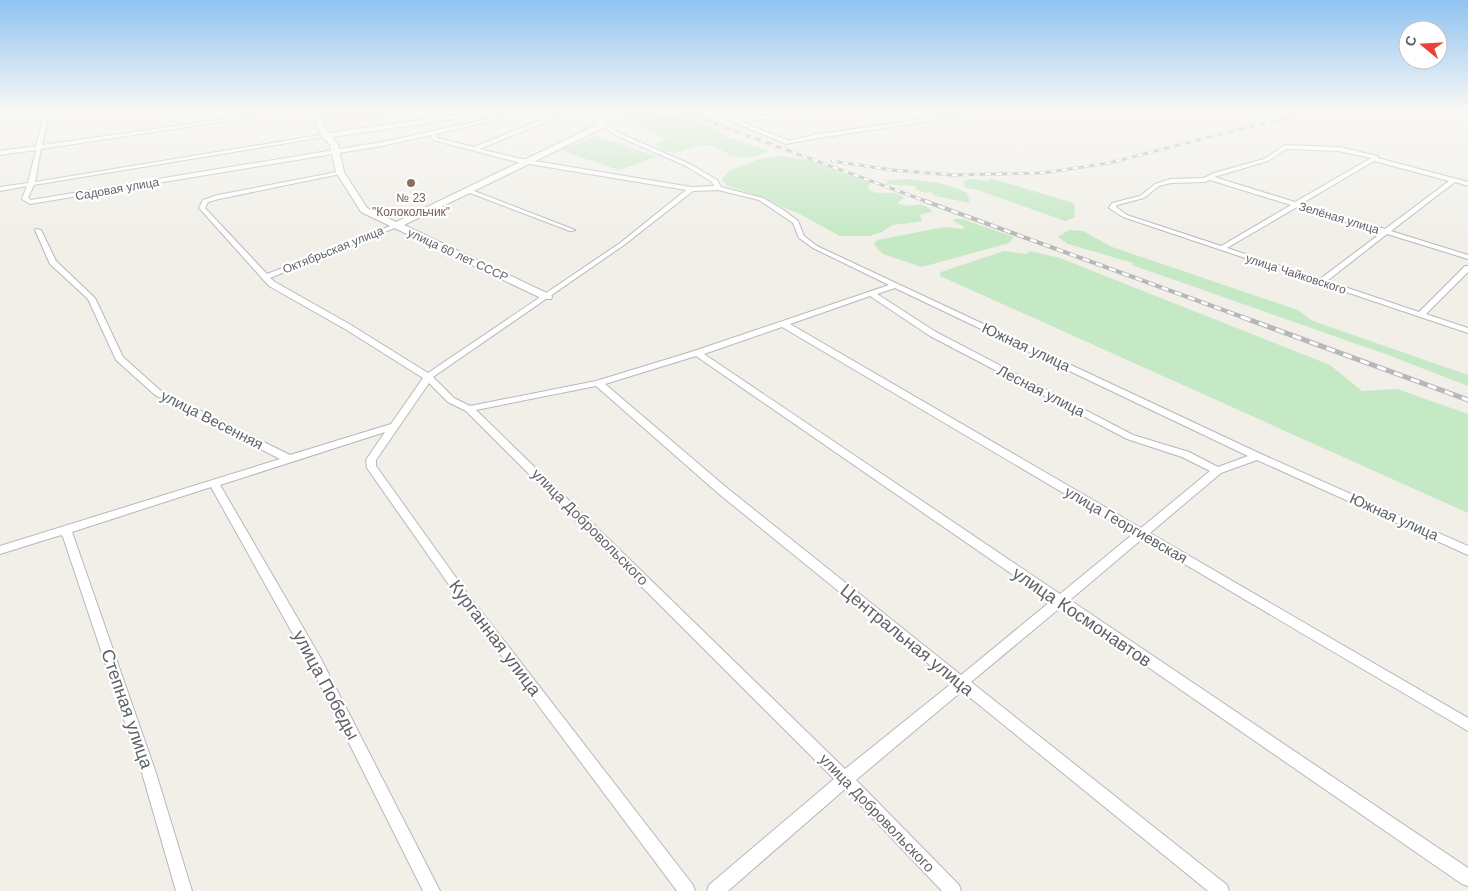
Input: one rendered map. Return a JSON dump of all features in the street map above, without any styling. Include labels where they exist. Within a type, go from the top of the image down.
[{"type":"street","points":[[31,184],[37,152]]},
{"type":"street","points":[[0,189],[230,152]]},
{"type":"street","name":"улица 60 лет СССР","points":[[337,152],[340,172],[364,210],[547,297]]},
{"type":"street","name":"Садовая улица","points":[[31,184],[25,199],[30,202],[40,202],[337,152]]},
{"type":"street","points":[[486,152],[517,160],[528,160],[691,189],[718,188]]},
{"type":"street","name":"Октябрьская улица","points":[[265,277],[396,226],[546,152]]},
{"type":"street","name":"Южная улица","points":[[658,152],[688,165],[715,181],[718,188],[761,199],[796,222],[800,237],[815,247],[1257,456],[1468,551]]},
{"type":"street","points":[[1210,178],[1216,174],[1266,160],[1278,152]]},
{"type":"street","points":[[1351,152],[1376,157],[1373,159]]},
{"type":"street","points":[[1220,249],[1373,159],[1468,184]]},
{"type":"street","name":"улица Добровольского","points":[[340,172],[218,196],[204,201],[202,208],[272,284],[348,327],[428,377],[451,400],[469,409],[845,779],[953,891]]},
{"type":"street","name":"Зелёная улица","points":[[1210,178],[1468,257]]},
{"type":"street","name":"улица Чайковского","points":[[1210,178],[1205,180],[1171,181],[1157,185],[1142,197],[1114,204],[1112,208],[1125,216],[1220,249],[1468,331]]},
{"type":"street","points":[[1321,282],[1454,180]]},
{"type":"street","points":[[428,377],[622,244],[691,189]]},
{"type":"street","points":[[467,190],[572,230]]},
{"type":"street","name":"улица Весенняя","points":[[38,230],[53,262],[91,298],[119,358],[158,393],[289,460]]},
{"type":"street","points":[[1421,315],[1468,268]]},
{"type":"street","points":[[469,409],[598,383],[697,353],[896,286]]},
{"type":"street","name":"Лесная улица","points":[[872,294],[933,334],[1130,437],[1158,448],[1188,454],[1204,461],[1217,471]]},
{"type":"street","name":"улица Георгиевская","points":[[784,324],[1468,725]]},
{"type":"street","name":"улица Космонавтов","points":[[697,353],[1060,602],[1468,878]]},
{"type":"street","name":"Курганная улица","points":[[428,377],[371,460],[371,466],[463,596],[686,891]]},
{"type":"street","name":"Центральная улица","points":[[598,383],[723,491],[1221,891]]},
{"type":"street","points":[[0,550],[395,426]]},
{"type":"street","points":[[715,891],[845,779],[1217,471],[1257,456]]},
{"type":"street","name":"улица Победы","points":[[214,483],[314,659],[432,891]]},
{"type":"street","name":"Степная улица","points":[[63,530],[68,535],[149,773],[184,891]]},
{"type":"green space","points":[[565,152],[641,152],[657,157],[619,170]]},
{"type":"green space","points":[[724,152],[768,152],[745,157],[730,155]]},
{"type":"green space","points":[[779,156],[808,160],[870,183],[868,189],[873,192],[895,193],[904,198],[897,203],[907,206],[924,205],[933,212],[921,214],[920,217],[923,220],[919,222],[892,225],[882,232],[869,236],[840,236],[798,213],[764,198],[726,185],[722,179],[730,170],[760,159]]},
{"type":"green space","points":[[990,178],[1074,204],[1075,217],[1065,221],[963,185],[964,180],[988,181]]},
{"type":"green space","points":[[906,179],[937,183],[960,190],[967,193],[970,203],[935,196],[931,192],[925,193],[916,189],[915,186],[885,184],[889,180]]},
{"type":"green space","points":[[955,219],[962,219],[1014,237],[1009,243],[922,267],[883,254],[874,243],[878,240],[944,227],[964,229],[963,226],[953,221]]},
{"type":"green space","points":[[1069,230],[1083,231],[1112,247],[1298,310],[1311,320],[1468,375],[1468,386],[1388,355],[1132,265],[1133,263],[1068,244],[1058,237]]},
{"type":"green space","points":[[1004,251],[1026,254],[1030,251],[1060,258],[1330,365],[1362,391],[1397,389],[1468,414],[1468,513],[940,276],[941,272]]},
{"type":"railway","points":[[791,152],[928,202]]},
{"type":"railway","points":[[832,161],[892,170],[952,175],[1043,173],[1109,163],[1153,152]]},
{"type":"railway","points":[[925,201],[1245,318]]},
{"type":"railway","points":[[1242,317],[1468,400]]},
{"type":"place","name":"№ 23 \"Колокольчик\"","points":[[411,183]]}]
